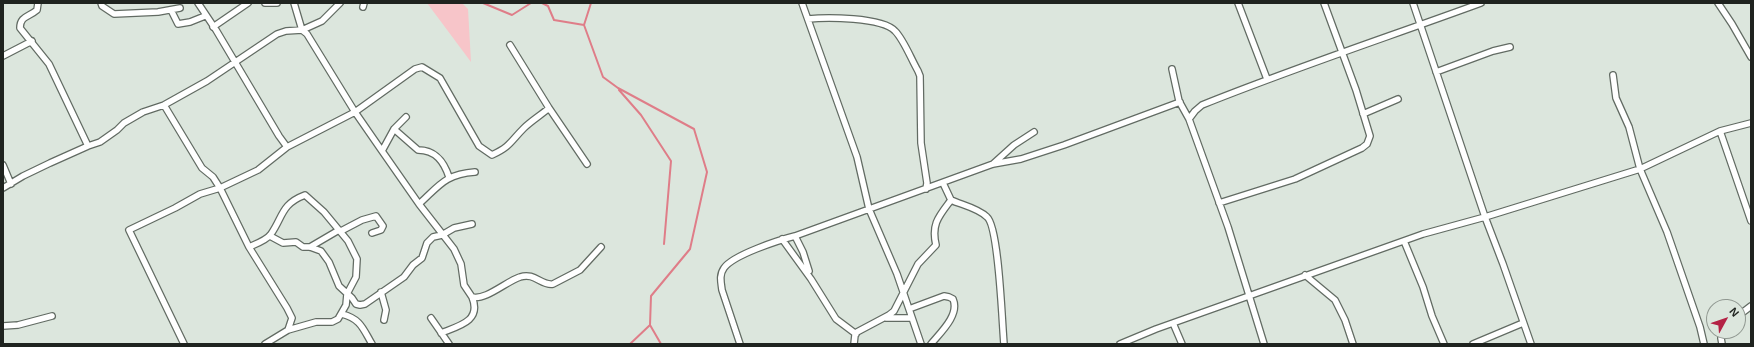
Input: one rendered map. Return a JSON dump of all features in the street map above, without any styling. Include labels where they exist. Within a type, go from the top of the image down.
[{"type":"street","points":[[38,3],[37,10],[31,15],[24,17],[20,22],[20,28],[49,64],[88,146]]},
{"type":"street","points":[[101,3],[102,6],[114,14],[180,8]]},
{"type":"street","points":[[198,3],[287,147]]},
{"type":"street","points":[[213,27],[248,3]]},
{"type":"street","points":[[265,3],[277,3]]},
{"type":"street","points":[[294,3],[302,30],[318,50],[355,112],[382,151],[419,204],[454,249],[461,264],[464,285],[472,297],[475,308],[471,318],[463,324],[441,332]]},
{"type":"street","points":[[3,188],[23,176],[100,142],[134,117],[164,105],[235,63],[277,34],[286,31],[302,30],[322,21],[340,3]]},
{"type":"street","points":[[802,3],[857,157],[869,209],[897,274],[921,344]]},
{"type":"street","points":[[1238,3],[1267,79]]},
{"type":"street","points":[[1219,203],[1295,178],[1362,148],[1367,144],[1370,136],[1324,3]]},
{"type":"street","points":[[1413,3],[1485,217],[1503,264],[1530,344]]},
{"type":"street","points":[[1189,119],[1195,111],[1202,106],[1267,79],[1421,26],[1481,3]]},
{"type":"street","points":[[1718,3],[1751,57]]},
{"type":"street","points":[[171,10],[178,24],[190,22],[205,16]]},
{"type":"street","points":[[808,19],[828,17],[861,20],[889,27],[896,32],[920,76],[921,143],[927,183],[926,189]]},
{"type":"street","points":[[3,56],[32,41]]},
{"type":"street","points":[[510,45],[549,108],[587,164]]},
{"type":"street","points":[[1436,72],[1493,50],[1510,47]]},
{"type":"street","points":[[184,344],[129,230],[200,194],[220,188],[258,170],[287,147],[355,112],[415,70],[422,67],[440,78],[480,146],[492,155],[505,149],[513,142],[524,128],[549,108]]},
{"type":"street","points":[[1172,69],[1180,102],[1189,119],[1219,203],[1250,295],[1264,344]]},
{"type":"street","points":[[1613,75],[1616,98],[1629,126],[1640,169],[1667,232],[1700,327],[1704,344]]},
{"type":"street","points":[[1363,114],[1398,99]]},
{"type":"street","points":[[740,344],[720,281],[723,270],[731,262],[750,252],[782,239],[795,236],[993,164],[1021,159],[1064,145],[1180,102]]},
{"type":"street","points":[[164,105],[202,168],[213,177],[220,188],[250,247],[292,318],[288,330]]},
{"type":"street","points":[[382,151],[394,129],[406,117]]},
{"type":"street","points":[[1120,344],[1305,275],[1404,241],[1640,169],[1720,131],[1751,123]]},
{"type":"street","points":[[394,129],[418,150],[427,150],[438,157],[444,163],[449,177]]},
{"type":"street","points":[[1720,131],[1751,221]]},
{"type":"street","points":[[993,164],[1014,145],[1034,132]]},
{"type":"street","points":[[3,165],[11,184]]},
{"type":"street","points":[[419,204],[449,177],[460,173],[475,172]]},
{"type":"street","points":[[943,183],[951,200],[983,214],[991,221],[996,250],[1004,344]]},
{"type":"street","points":[[250,247],[270,236],[282,211],[296,198],[305,195],[317,205],[340,230],[354,250],[357,259],[356,277],[348,294],[346,305],[338,319],[332,322],[316,322],[288,330],[265,344]]},
{"type":"street","points":[[854,344],[856,334],[891,314],[896,309],[902,292],[920,262],[936,245],[936,221],[951,200]]},
{"type":"street","points":[[310,247],[340,230],[376,216],[383,226],[381,230],[372,233]]},
{"type":"street","points":[[270,236],[283,242],[296,242],[303,247],[310,247],[321,251],[326,255],[334,272],[335,280],[356,304],[360,305],[404,277],[413,265],[422,258],[427,243],[433,237],[442,235],[454,228],[472,224]]},
{"type":"street","points":[[795,236],[803,252],[811,279]]},
{"type":"street","points":[[782,239],[811,279],[836,319],[856,334]]},
{"type":"street","points":[[1404,241],[1424,287],[1432,316],[1444,344]]},
{"type":"street","points":[[472,297],[480,298],[513,280],[526,275],[552,284],[580,270],[601,247]]},
{"type":"street","points":[[1305,275],[1335,300],[1345,320],[1354,344]]},
{"type":"street","points":[[381,292],[386,310],[384,320]]},
{"type":"street","points":[[909,309],[944,296],[953,299],[955,309],[952,317],[931,344]]},
{"type":"street","points":[[342,314],[354,317],[372,344]]},
{"type":"street","points":[[3,326],[18,325],[52,316]]},
{"type":"street","points":[[431,318],[449,344]]},
{"type":"street","points":[[883,318],[912,318]]},
{"type":"street","points":[[1473,344],[1523,322]]},
{"type":"street","points":[[1173,323],[1182,344]]},
{"type":"shaded area","points":[[427,3],[462,3],[468,9],[471,62]]},
{"type":"waterway","points":[[483,3],[512,15],[531,3]]},
{"type":"waterway","points":[[542,3],[548,6],[554,20],[584,25]]},
{"type":"waterway","points":[[591,3],[584,25],[603,77],[618,88],[694,129],[707,172],[690,249],[651,296],[650,325],[630,344]]},
{"type":"waterway","points":[[619,90],[641,115],[671,161],[664,244]]},
{"type":"waterway","points":[[650,325],[661,344]]}]
